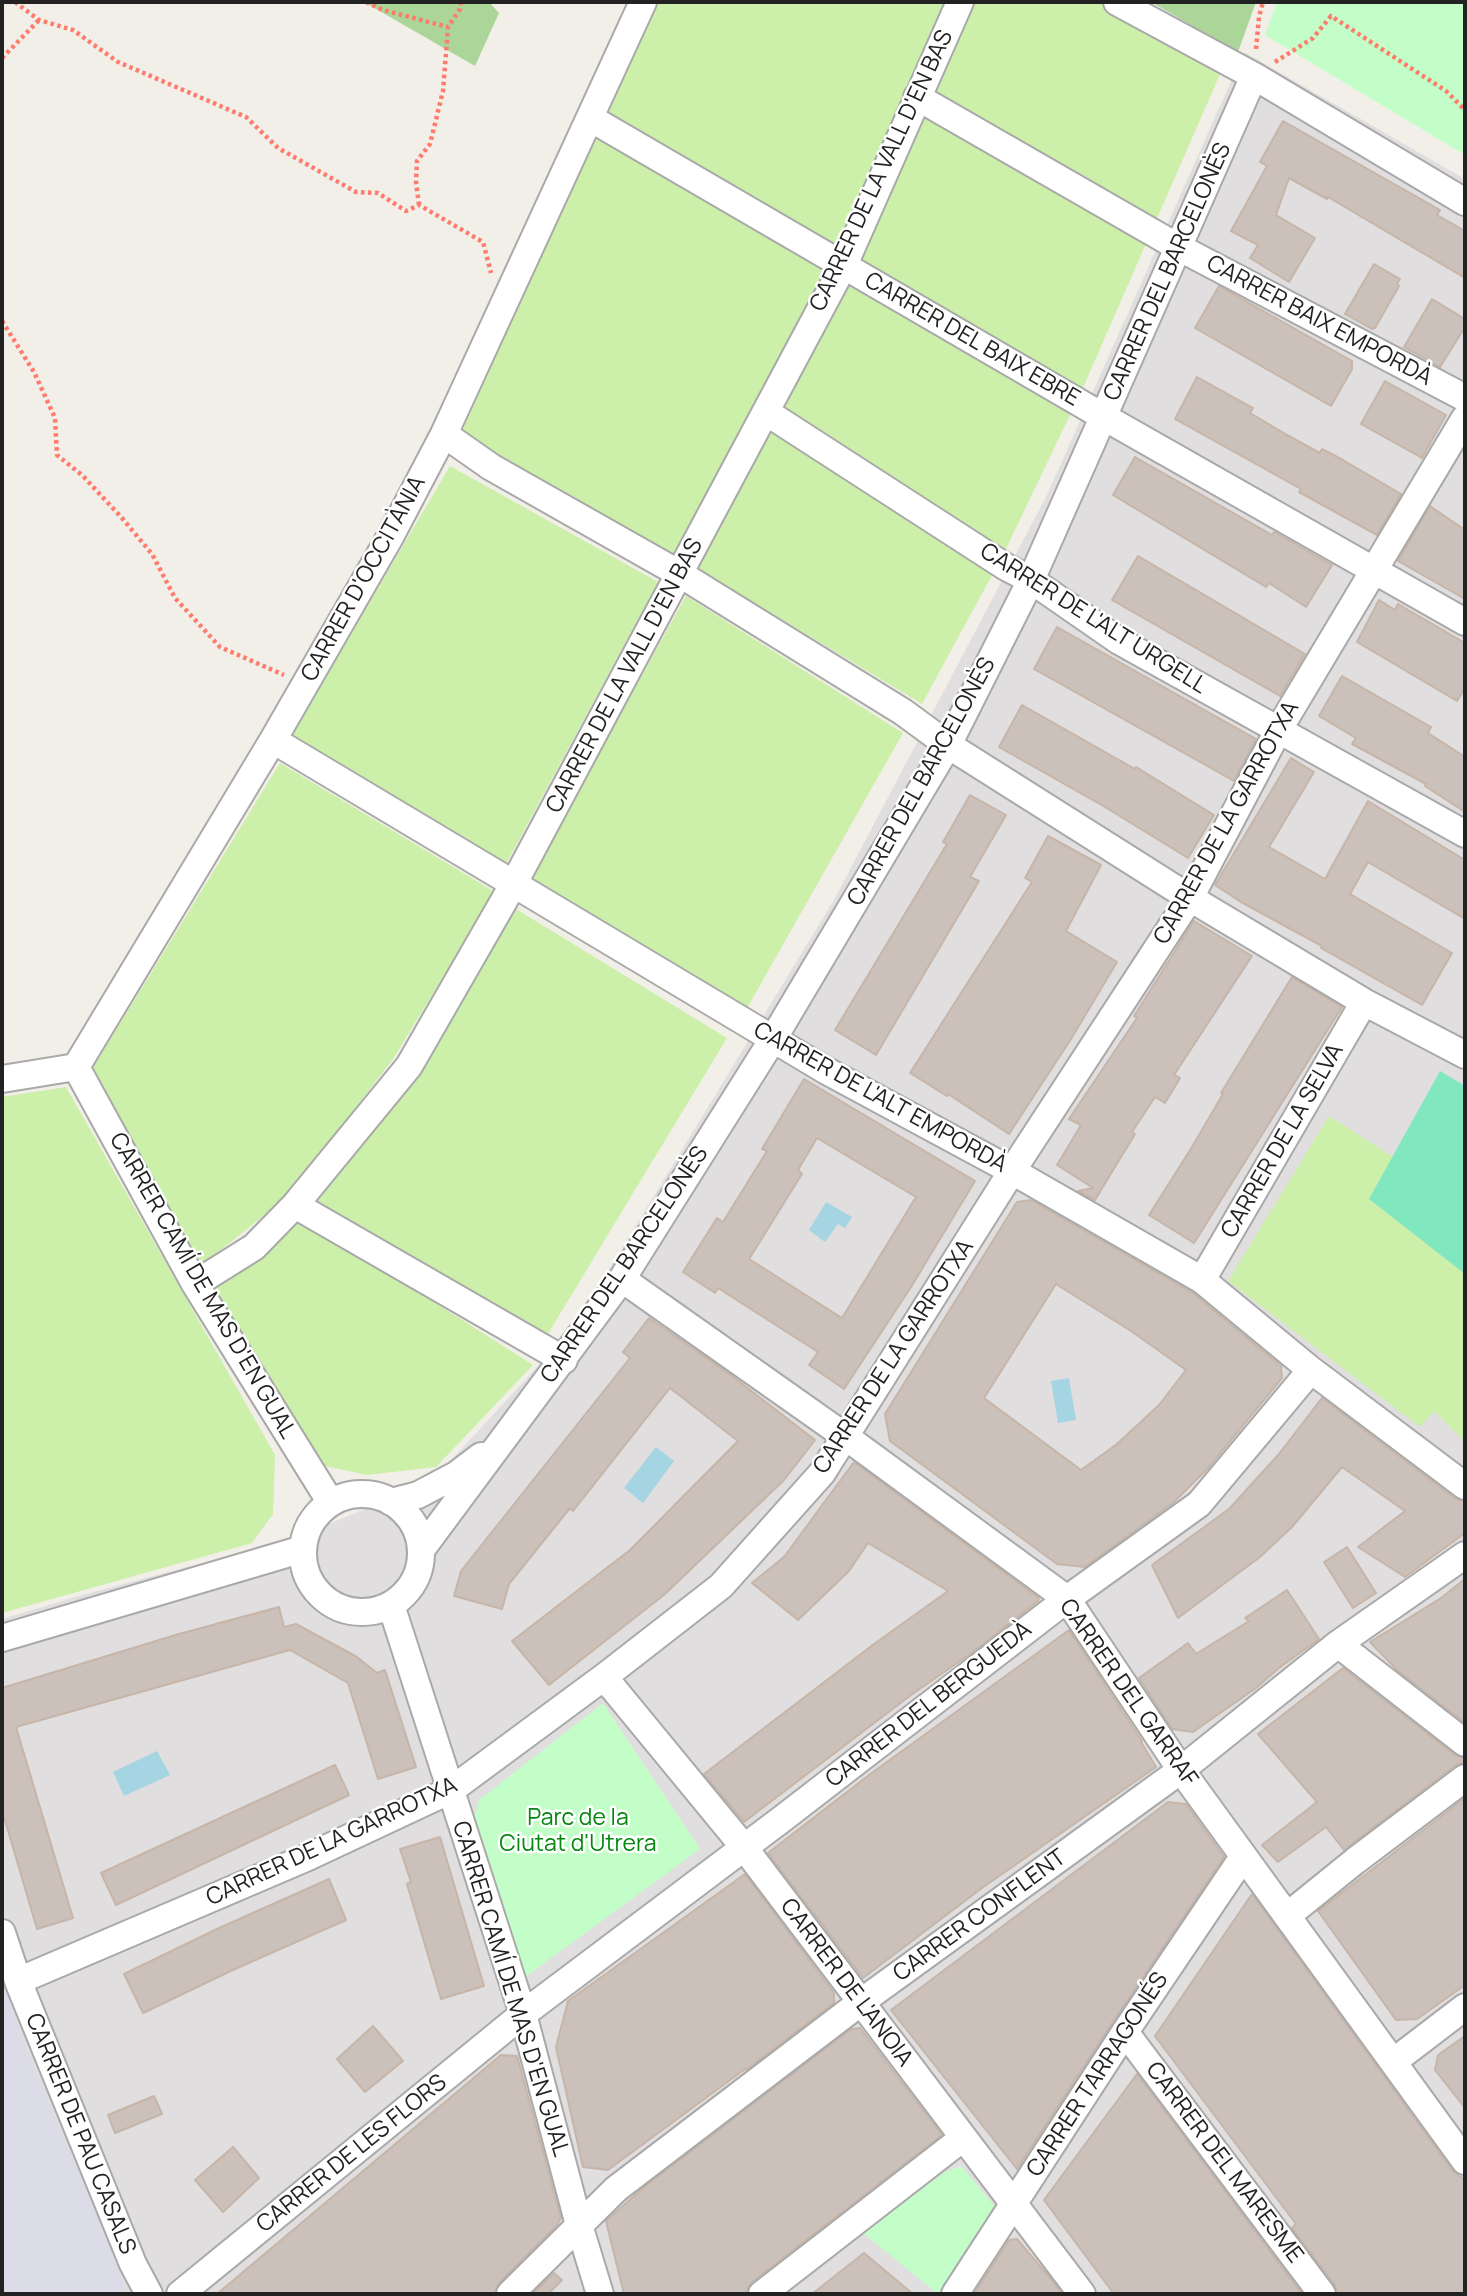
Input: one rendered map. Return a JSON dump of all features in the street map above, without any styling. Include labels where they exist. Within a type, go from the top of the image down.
[{"type":"street","name":"CARRER D'OCCITÀNIA","points":[[76,1068],[273,740],[390,537],[444,434],[643,2]]},
{"type":"street","name":"CARRER DE LA VALL D'EN BAS","points":[[195,1284],[254,1247],[295,1205],[409,1066],[513,885],[844,265],[960,2]]},
{"type":"street","points":[[1117,2],[1254,76],[1465,202]]},
{"type":"street","name":"CARRER DEL BARCELONÈS","points":[[421,1550],[622,1279],[773,1038],[948,745],[1031,580],[1254,76]]},
{"type":"street","name":"CARRER BAIX EMPORDÀ","points":[[917,97],[1178,247],[1465,398]]},
{"type":"street","name":"CARRER DEL BAIX EBRE","points":[[590,118],[1104,417],[1465,622]]},
{"type":"street","name":"CARRER DE L'ALT URGELL","points":[[766,412],[1006,567],[1031,580],[1119,641],[1465,834]]},
{"type":"street","name":"CARRER DE LA GARROTXA","points":[[18,1982],[308,1857],[451,1790],[721,1586],[822,1473],[1012,1171],[1190,898],[1279,729],[1465,418]]},
{"type":"street","points":[[444,434],[491,467],[680,574],[902,712],[948,745],[1190,898],[1364,1002],[1465,1055]]},
{"type":"street","name":"CARRER DE L'ALT EMPORDÀ","points":[[273,740],[825,1070],[1012,1171],[1202,1280],[1311,1370],[1465,1486]]},
{"type":"street","name":"CARRER DE LA SELVA","points":[[1202,1280],[1364,1002]]},
{"type":"street","points":[[2,1079],[76,1068]]},
{"type":"street","name":"CARRER CAMÍ DE MAS D'EN GUAL","points":[[76,1068],[195,1284],[331,1503]]},
{"type":"street","points":[[295,1205],[564,1360]]},
{"type":"street","name":"CARRER DEL GARRAF","points":[[622,1279],[1067,1598],[1181,1770],[1465,2161]]},
{"type":"street","name":"CARRER DEL BERGUEDÀ","points":[[523,2014],[782,1819],[1067,1598],[1199,1504],[1311,1370]]},
{"type":"street","name":"CARRER DEL BARCELONÈS","points":[[391,1502],[418,1495],[456,1475],[502,1440]]},
{"type":"street","points":[[360,1494],[391,1502],[403,1510],[418,1535],[421,1550],[414,1582],[404,1595],[391,1605],[371,1612],[350,1611],[330,1603],[315,1589],[306,1570],[303,1549],[312,1523],[331,1503],[345,1497],[360,1494]]},
{"type":"street","points":[[2,1638],[303,1549]]},
{"type":"street","name":"CARRER CONFLENT","points":[[510,2294],[617,2189],[861,2002],[1181,1770],[1338,1644],[1465,1555]]},
{"type":"street","name":"CARRER CAMÍ DE MAS D'EN GUAL","points":[[391,1605],[523,2014],[600,2294]]},
{"type":"street","points":[[1338,1644],[1465,1743]]},
{"type":"street","name":"CARRER DE L'ANOIA","points":[[604,1677],[743,1846],[1082,2294]]},
{"type":"street","points":[[1287,1916],[1354,1861],[1465,1778]]},
{"type":"street","name":"CARRER TARRAGONÉS","points":[[955,2294],[1125,2032],[1243,1857]]},
{"type":"street","name":"CARRER DE PAU CASALS","points":[[2,1933],[18,1982],[133,2263],[149,2294]]},
{"type":"street","points":[[1393,2062],[1465,2007]]},
{"type":"street","name":"CARRER DE LES FLORS","points":[[180,2294],[523,2014]]},
{"type":"street","name":"CARRER DEL MARESME","points":[[1125,2032],[1322,2294]]},
{"type":"street","points":[[762,2294],[963,2138]]},
{"type":"path","points":[[15,2],[39,20],[73,30],[118,62],[246,117],[278,148],[356,192],[378,193],[406,211],[419,205]]},
{"type":"path","points":[[366,2],[383,10],[447,27]]},
{"type":"path","points":[[419,205],[417,161],[430,144],[443,91],[447,27],[460,9],[461,2]]},
{"type":"path","points":[[1254,76],[1259,16],[1263,2]]},
{"type":"path","points":[[1254,76],[1314,38],[1331,16],[1446,91],[1465,110]]},
{"type":"path","points":[[2,58],[39,20]]},
{"type":"path","points":[[419,205],[483,242],[492,275]]},
{"type":"path","points":[[2,321],[34,372],[55,418],[57,455],[83,475],[152,554],[175,598],[220,647],[304,686]]},
{"type":"shaded area","points":[[1244,52],[1465,179],[1465,2294],[2,2294],[2,1619],[292,1539],[431,1482],[574,1327],[834,900],[1047,495]]},
{"type":"shaded area","points":[[2,1974],[26,2050],[124,2278],[124,2294],[2,2294]]},
{"type":"green space","points":[[364,2],[489,2],[499,13],[475,66]]},
{"type":"green space","points":[[658,2],[1099,2],[1221,72],[1082,390],[1003,555],[922,704],[670,552],[459,437]]},
{"type":"green space","points":[[1151,2],[1256,2],[1238,52]]},
{"type":"green space","points":[[1277,2],[1465,2],[1465,155],[1265,35]]},
{"type":"green space","points":[[450,466],[658,582],[505,866],[291,736]]},
{"type":"green space","points":[[686,596],[903,733],[746,1010],[527,882]]},
{"type":"green space","points":[[280,763],[495,892],[393,1059],[287,1197],[202,1265],[92,1069]]},
{"type":"green space","points":[[516,909],[727,1038],[546,1337],[310,1203],[421,1063]]},
{"type":"green space","points":[[1440,1071],[1465,1086],[1465,1274],[1369,1199]]},
{"type":"green space","points":[[66,1087],[275,1455],[273,1514],[252,1543],[2,1613],[2,1097]]},
{"type":"green space","points":[[1329,1116],[1393,1157],[1369,1199],[1465,1274],[1465,1442],[1434,1411],[1420,1427],[1228,1281]]},
{"type":"green space","points":[[297,1215],[533,1365],[436,1467],[367,1475],[325,1466],[211,1288]]},
{"type":"green space","name":"Parc de la Ciutat d'Utrera","points":[[603,1703],[700,1849],[524,1978],[474,1820],[479,1800]]},
{"type":"green space","points":[[961,2166],[996,2208],[990,2229],[938,2294],[863,2233],[945,2172]]},
{"type":"water","points":[[826,1202],[852,1217],[845,1228],[838,1224],[825,1242],[809,1230]]},
{"type":"water","points":[[1069,1378],[1076,1420],[1058,1423],[1051,1381]]},
{"type":"water","points":[[656,1447],[674,1461],[643,1503],[624,1488]]},
{"type":"water","points":[[157,1751],[170,1775],[124,1796],[113,1772]]},
{"type":"building","points":[[1283,121],[1440,210],[1437,215],[1465,231],[1465,278],[1328,197],[1327,199],[1289,178],[1276,215],[1315,238],[1289,282],[1250,258],[1258,245],[1231,231],[1267,166],[1260,162]]},
{"type":"building","points":[[1374,264],[1400,279],[1397,284],[1399,286],[1372,329],[1345,314]]},
{"type":"building","points":[[1219,286],[1352,361],[1352,369],[1331,406],[1195,328]]},
{"type":"building","points":[[1432,299],[1465,319],[1465,327],[1440,367],[1404,347]]},
{"type":"building","points":[[1197,377],[1253,408],[1250,413],[1287,435],[1320,453],[1322,449],[1401,494],[1377,535],[1175,419]]},
{"type":"building","points":[[1385,381],[1446,415],[1422,458],[1361,424]]},
{"type":"building","points":[[1135,457],[1272,535],[1274,532],[1332,565],[1306,607],[1269,583],[1266,587],[1113,495]]},
{"type":"building","points":[[1430,506],[1465,530],[1465,599],[1398,561]]},
{"type":"building","points":[[1138,556],[1305,654],[1280,696],[1112,600]]},
{"type":"building","points":[[1379,600],[1395,610],[1398,604],[1465,643],[1465,688],[1457,701],[1357,642]]},
{"type":"building","points":[[1057,627],[1256,739],[1234,781],[1034,669]]},
{"type":"building","points":[[1342,676],[1431,727],[1428,733],[1465,757],[1465,812],[1425,786],[1426,784],[1352,744],[1356,738],[1319,716]]},
{"type":"building","points":[[1022,705],[1135,769],[1136,767],[1214,815],[1188,858],[999,747]]},
{"type":"building","points":[[1291,758],[1314,772],[1269,847],[1325,879],[1368,801],[1465,860],[1465,919],[1368,862],[1350,894],[1452,953],[1422,1005],[1215,885]]},
{"type":"building","points":[[970,795],[1006,815],[970,877],[979,881],[876,1055],[835,1030],[947,844],[943,842]]},
{"type":"building","points":[[1048,836],[1101,865],[1066,931],[1117,962],[1009,1134],[910,1073],[1032,882],[1025,878]]},
{"type":"building","points":[[1194,921],[1252,956],[1174,1075],[1180,1078],[1165,1103],[1155,1097],[1132,1132],[1135,1134],[1095,1200],[1078,1191],[1093,1188],[1057,1165],[1081,1125],[1069,1119],[1137,1018],[1134,1016]]},
{"type":"building","points":[[1292,977],[1342,1007],[1194,1243],[1149,1215]]},
{"type":"building","points":[[804,1079],[975,1181],[911,1287],[844,1389],[809,1365],[818,1352],[718,1288],[715,1293],[683,1272],[717,1218],[723,1222],[767,1151],[762,1149]],"holes":[[[817,1138],[916,1197],[842,1318],[749,1259],[802,1174],[798,1170]]]},
{"type":"building","points":[[1031,1200],[1193,1293],[1281,1366],[1282,1378],[1208,1468],[1174,1502],[1085,1567],[1057,1564],[890,1441],[885,1414],[1017,1202]],"holes":[[[1056,1284],[1131,1331],[1186,1370],[1159,1405],[1117,1444],[1081,1470],[984,1398]]]},
{"type":"building","points":[[649,1318],[728,1373],[815,1440],[784,1480],[665,1594],[549,1685],[512,1641],[630,1550],[738,1441],[670,1388],[573,1511],[570,1508],[509,1584],[502,1609],[454,1596],[461,1571],[630,1358],[623,1352]]},
{"type":"building","points":[[1322,1398],[1456,1499],[1465,1501],[1465,1533],[1405,1577],[1358,1547],[1405,1511],[1342,1467],[1292,1527],[1260,1557],[1178,1618],[1152,1565],[1229,1509],[1279,1454]]},
{"type":"building","points":[[854,1462],[1039,1598],[973,1652],[911,1695],[744,1822],[704,1774],[948,1591],[868,1543],[849,1571],[798,1620],[752,1583],[784,1557]]},
{"type":"building","points":[[1347,1547],[1376,1593],[1353,1608],[1324,1562]]},
{"type":"building","points":[[1465,1579],[1465,1723],[1398,1671],[1370,1642],[1441,1598]]},
{"type":"building","points":[[1287,1590],[1319,1639],[1193,1732],[1172,1729],[1139,1678],[1188,1643],[1196,1654],[1249,1621],[1245,1618]]},
{"type":"building","points":[[279,1607],[284,1627],[296,1624],[357,1657],[377,1673],[385,1670],[416,1767],[378,1779],[348,1683],[290,1650],[16,1727],[73,1918],[37,1929],[2,1810],[2,1688],[179,1634]]},
{"type":"building","points":[[1069,1630],[1142,1741],[1156,1767],[982,1888],[863,1978],[768,1853],[869,1775]]},
{"type":"building","points":[[1343,1668],[1455,1755],[1465,1758],[1465,1763],[1456,1765],[1344,1850],[1326,1827],[1278,1862],[1262,1845],[1317,1802],[1258,1734]]},
{"type":"building","points":[[335,1765],[349,1795],[116,1905],[101,1873]]},
{"type":"building","points":[[1465,1798],[1465,1985],[1417,2019],[1396,2020],[1318,1911]]},
{"type":"building","points":[[1168,1802],[1186,1804],[1224,1857],[1017,2169],[891,2010]]},
{"type":"building","points":[[440,1837],[484,1986],[441,1999],[407,1884],[411,1882],[400,1849]]},
{"type":"building","points":[[745,1874],[834,1993],[834,2003],[608,2170],[583,2167],[556,2047],[568,2001]]},
{"type":"building","points":[[329,1879],[346,1920],[143,2013],[124,1974]]},
{"type":"building","points":[[1252,1894],[1452,2170],[1465,2180],[1465,2294],[1337,2294],[1335,2285],[1292,2228],[1296,2224],[1155,2036]]},
{"type":"building","points":[[373,2026],[403,2061],[365,2092],[337,2059]]},
{"type":"building","points":[[860,2028],[942,2135],[752,2282],[747,2294],[624,2294],[606,2221],[644,2187],[851,2029]]},
{"type":"building","points":[[1465,2036],[1465,2108],[1435,2070],[1438,2055]]},
{"type":"building","points":[[501,2055],[517,2056],[561,2218],[499,2283],[495,2294],[217,2294]]},
{"type":"building","points":[[1137,2074],[1302,2294],[1114,2294],[1044,2200]]},
{"type":"building","points":[[154,2096],[162,2114],[115,2133],[108,2115]]},
{"type":"building","points":[[233,2147],[259,2178],[223,2212],[195,2180]]},
{"type":"building","points":[[1017,2239],[1062,2294],[974,2294],[1009,2240]]},
{"type":"building","points":[[864,2253],[913,2294],[812,2294]]},
{"type":"building","points":[[554,2273],[562,2280],[548,2294],[532,2294]]}]
